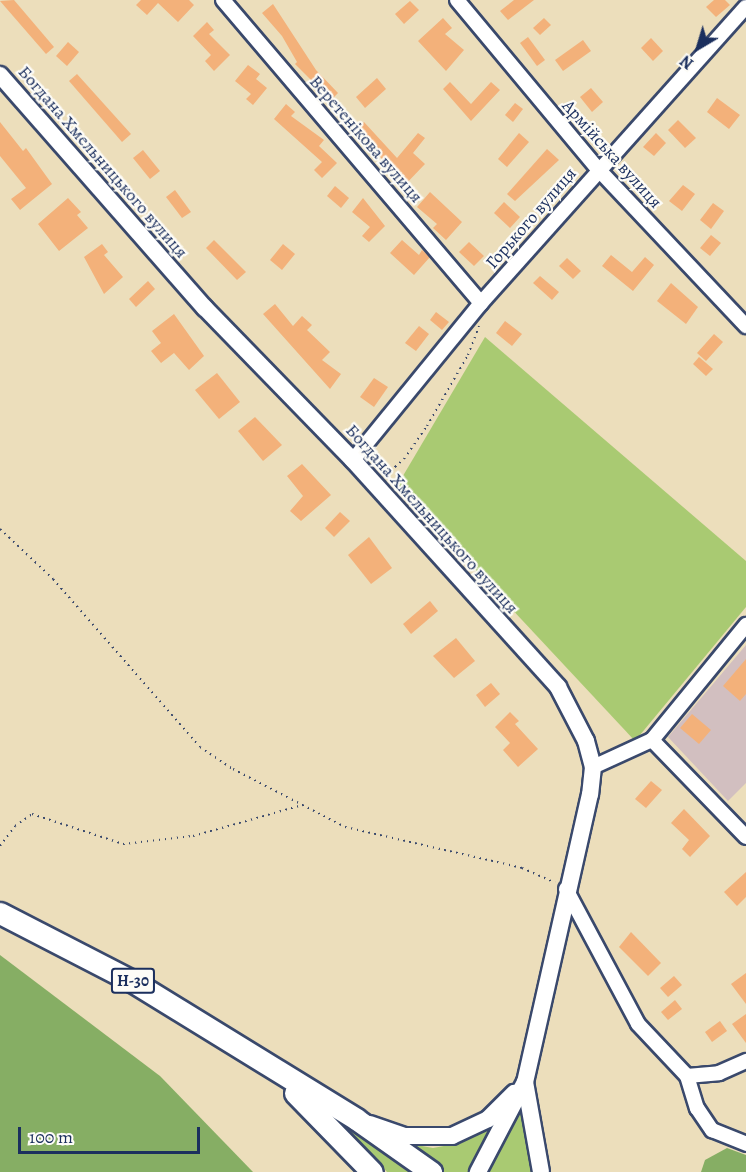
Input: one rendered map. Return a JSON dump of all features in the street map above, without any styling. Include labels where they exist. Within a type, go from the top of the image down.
[{"type":"main road","name":"Н-30","points":[[0,913],[132,981],[356,1119],[431,1172]]},
{"type":"main road","name":"Н-30","points":[[259,1060],[324,1119],[372,1172]]},
{"type":"street","name":"Веретенікова вулиця","points":[[223,0],[481,303]]},
{"type":"street","name":"Армійська вулиця","points":[[457,0],[598,169],[746,326]]},
{"type":"street","points":[[743,0],[746,6]]},
{"type":"street","name":"Горького вулиця","points":[[353,460],[481,303],[598,169],[746,6]]},
{"type":"street","name":"Богдана Хмельницького вулиця","points":[[0,75],[205,308],[353,460],[558,687],[586,741],[593,767],[579,842],[566,888],[525,1082]]},
{"type":"street","points":[[593,767],[652,740],[746,625]]},
{"type":"street","points":[[652,740],[746,837]]},
{"type":"street","points":[[566,888],[638,1024],[687,1076],[697,1108],[712,1130],[746,1144]]},
{"type":"street","points":[[687,1076],[718,1073],[746,1060]]},
{"type":"street","points":[[356,1119],[404,1136],[452,1136],[488,1119],[525,1082]]},
{"type":"street","points":[[478,1172],[525,1082]]},
{"type":"street","points":[[525,1082],[541,1172]]},
{"type":"path","points":[[375,484],[404,459],[446,395],[478,330],[481,303]]},
{"type":"path","points":[[0,529],[53,579],[200,747],[299,806],[345,826],[522,868],[566,888]]},
{"type":"path","points":[[0,846],[15,826],[32,814],[123,844],[193,836],[299,806]]},
{"type":"shaded area","points":[[746,645],[746,783],[728,801],[668,737]]},
{"type":"green space","points":[[485,337],[746,561],[746,607],[635,741],[397,486]]},
{"type":"green space","points":[[0,955],[160,1076],[253,1172],[0,1172]]},
{"type":"green space","points":[[522,1108],[531,1172],[487,1172]]},
{"type":"green space","points":[[334,1113],[418,1172],[387,1172]]},
{"type":"green space","points":[[501,1114],[469,1172],[440,1172],[405,1143],[433,1148],[460,1143],[488,1128]]},
{"type":"green space","points":[[727,1148],[746,1155],[746,1172],[701,1172],[705,1160]]},
{"type":"building","points":[[14,0],[54,47],[46,54],[0,1]]},
{"type":"building","points":[[141,0],[189,0],[194,5],[178,22],[158,3],[147,15],[136,5]]},
{"type":"building","points":[[514,0],[534,0],[508,20],[500,11]]},
{"type":"building","points":[[714,0],[725,0],[730,5],[716,17],[706,7]]},
{"type":"building","points":[[410,1],[419,10],[404,24],[395,14]]},
{"type":"building","points":[[273,4],[316,70],[338,93],[331,100],[295,64],[297,62],[282,36],[262,13]]},
{"type":"building","points":[[443,18],[452,28],[445,34],[464,50],[446,71],[418,41]]},
{"type":"building","points":[[544,18],[551,25],[540,35],[533,28]]},
{"type":"building","points":[[207,22],[214,30],[209,34],[230,55],[214,71],[205,61],[211,55],[193,36]]},
{"type":"building","points":[[528,37],[545,60],[537,66],[520,43]]},
{"type":"building","points":[[651,38],[663,51],[653,61],[641,48]]},
{"type":"building","points":[[583,40],[591,51],[563,71],[555,60]]},
{"type":"building","points":[[68,42],[79,52],[67,66],[56,56]]},
{"type":"building","points":[[248,65],[260,74],[256,79],[267,88],[253,105],[246,99],[251,94],[235,81]]},
{"type":"building","points":[[77,74],[131,134],[122,142],[69,81]]},
{"type":"building","points":[[377,78],[386,89],[365,108],[356,97]]},
{"type":"building","points":[[450,82],[471,104],[491,82],[500,90],[471,121],[443,89]]},
{"type":"building","points":[[591,88],[603,102],[592,112],[580,97]]},
{"type":"building","points":[[717,98],[740,115],[729,129],[707,112]]},
{"type":"building","points":[[515,103],[523,109],[513,122],[505,115]]},
{"type":"building","points":[[286,104],[295,112],[291,116],[324,140],[319,146],[337,163],[322,178],[314,170],[322,162],[274,119]]},
{"type":"building","points":[[678,120],[696,138],[685,148],[668,130]]},
{"type":"building","points":[[0,122],[23,151],[26,148],[52,184],[20,210],[11,199],[26,188],[0,156]]},
{"type":"building","points":[[364,122],[397,158],[418,133],[425,138],[413,153],[425,164],[401,189],[392,180],[397,175],[356,131]]},
{"type":"building","points":[[519,133],[529,142],[507,167],[498,159]]},
{"type":"building","points":[[656,133],[666,143],[654,156],[643,147]]},
{"type":"building","points":[[547,149],[559,160],[515,201],[507,194]]},
{"type":"building","points":[[143,150],[160,171],[150,179],[133,158]]},
{"type":"building","points":[[683,185],[695,194],[682,211],[669,201]]},
{"type":"building","points":[[335,186],[349,198],[341,208],[327,196]]},
{"type":"building","points":[[175,190],[191,212],[182,218],[166,197]]},
{"type":"building","points":[[430,192],[462,222],[446,240],[433,228],[437,224],[417,207]]},
{"type":"building","points":[[68,198],[81,212],[77,215],[88,228],[59,251],[38,224]]},
{"type":"building","points":[[363,198],[385,226],[369,242],[362,236],[370,227],[352,212]]},
{"type":"building","points":[[504,202],[520,217],[510,228],[494,213]]},
{"type":"building","points":[[713,203],[724,211],[711,229],[700,220]]},
{"type":"building","points":[[711,235],[721,243],[710,256],[700,248]]},
{"type":"building","points":[[214,240],[246,272],[237,280],[206,248]]},
{"type":"building","points":[[402,240],[419,255],[422,250],[430,257],[414,275],[390,253]]},
{"type":"building","points":[[469,242],[484,256],[474,266],[459,252]]},
{"type":"building","points":[[102,244],[108,252],[104,255],[123,277],[104,294],[84,257]]},
{"type":"building","points":[[283,244],[295,254],[282,270],[270,260]]},
{"type":"building","points":[[611,255],[632,272],[645,257],[654,265],[633,291],[602,266]]},
{"type":"building","points":[[567,258],[581,271],[573,279],[559,266]]},
{"type":"building","points":[[540,276],[559,292],[552,300],[533,283]]},
{"type":"building","points":[[148,281],[155,289],[136,307],[129,299]]},
{"type":"building","points":[[671,283],[698,307],[686,324],[657,301]]},
{"type":"building","points":[[275,304],[293,326],[302,316],[312,325],[307,330],[330,352],[322,360],[341,374],[330,389],[263,314]]},
{"type":"building","points":[[436,312],[449,322],[442,330],[430,320]]},
{"type":"building","points":[[174,314],[204,356],[189,370],[174,353],[161,363],[151,351],[161,343],[152,331]]},
{"type":"building","points":[[505,321],[522,334],[512,346],[496,333]]},
{"type":"building","points":[[419,326],[429,334],[416,351],[405,343]]},
{"type":"building","points":[[714,334],[723,342],[706,361],[697,353]]},
{"type":"building","points":[[699,357],[713,369],[706,376],[693,364]]},
{"type":"building","points":[[217,373],[240,402],[219,419],[195,390]]},
{"type":"building","points":[[374,378],[388,387],[374,407],[360,397]]},
{"type":"building","points":[[255,417],[282,445],[263,461],[238,431]]},
{"type":"building","points":[[302,464],[331,495],[301,521],[290,511],[303,496],[287,476]]},
{"type":"building","points":[[340,512],[350,521],[334,537],[325,528]]},
{"type":"building","points":[[369,537],[392,568],[371,584],[348,555]]},
{"type":"building","points":[[430,601],[438,611],[411,634],[403,624]]},
{"type":"building","points":[[456,638],[475,661],[454,678],[433,656]]},
{"type":"building","points":[[746,659],[746,694],[740,701],[723,686]]},
{"type":"building","points":[[491,683],[500,694],[485,707],[476,695]]},
{"type":"building","points":[[510,712],[519,721],[515,724],[538,749],[518,767],[503,750],[510,743],[495,727]]},
{"type":"building","points":[[692,714],[711,730],[699,744],[680,728]]},
{"type":"building","points":[[651,781],[662,790],[646,808],[635,799]]},
{"type":"building","points":[[684,809],[710,836],[690,857],[682,849],[689,840],[671,823]]},
{"type":"building","points":[[746,872],[746,897],[737,906],[724,892]]},
{"type":"building","points":[[631,932],[661,963],[648,976],[619,947]]},
{"type":"building","points":[[746,973],[746,1004],[731,984]]},
{"type":"building","points":[[674,976],[682,985],[668,997],[660,988]]},
{"type":"building","points":[[675,1000],[682,1009],[668,1020],[661,1012]]},
{"type":"building","points":[[746,1014],[746,1043],[732,1024]]},
{"type":"building","points":[[720,1021],[727,1031],[712,1042],[705,1032]]}]
